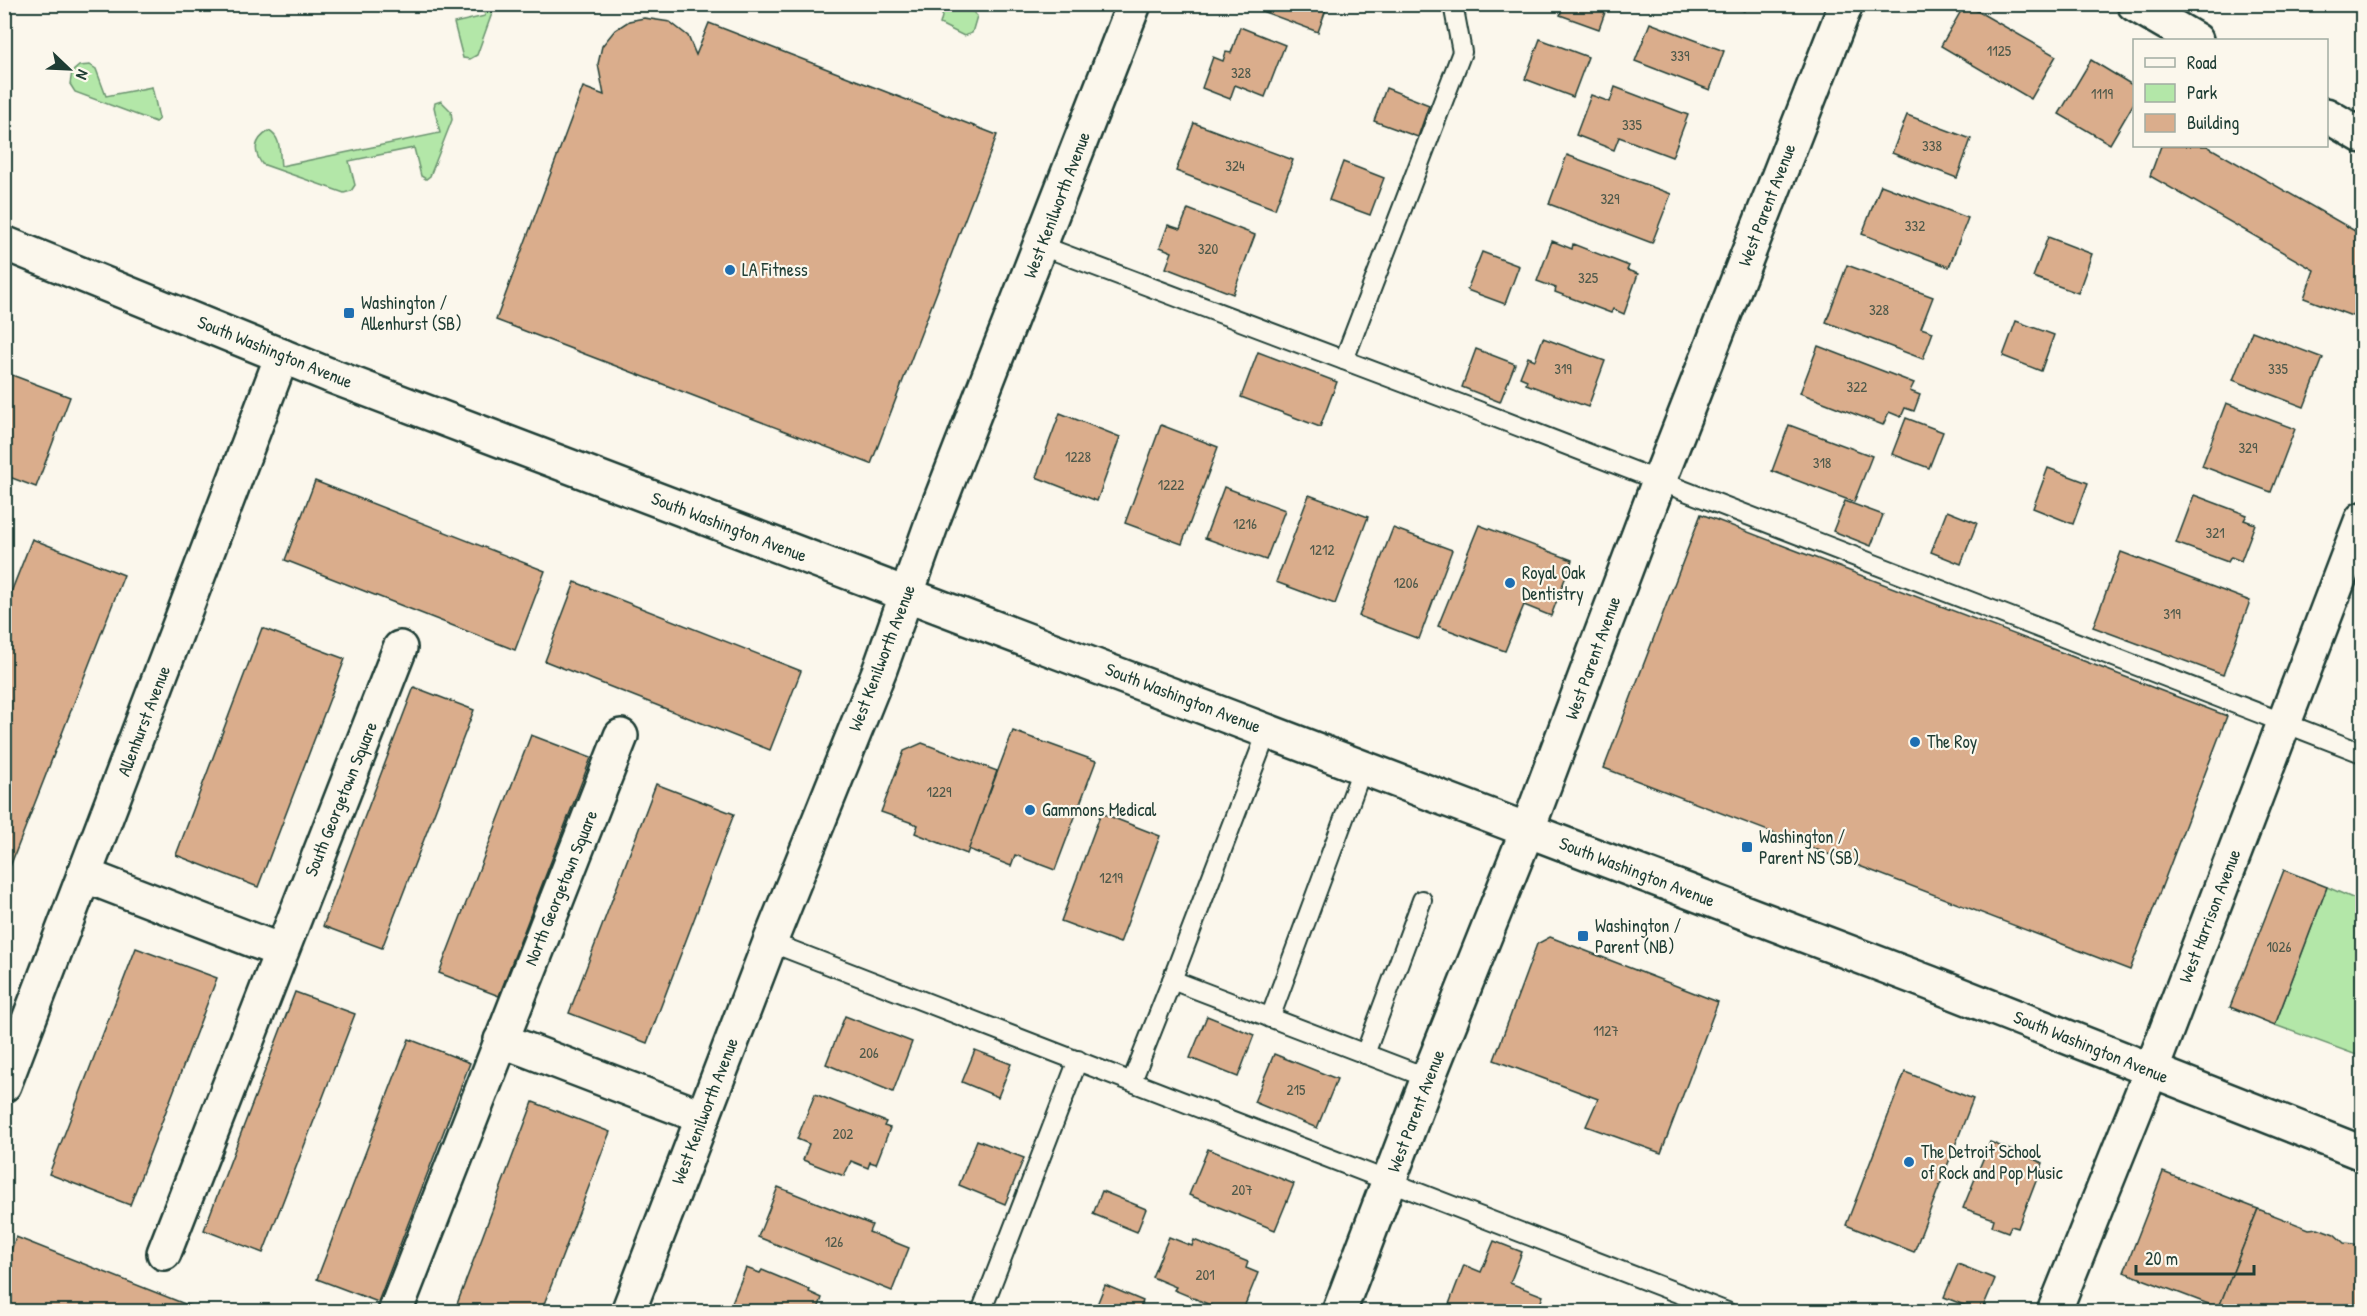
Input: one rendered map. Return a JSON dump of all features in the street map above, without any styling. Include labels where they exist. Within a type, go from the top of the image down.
[{"type":"street","name":"West Kenilworth Avenue","points":[[628,1311],[770,942],[880,669],[907,593],[1134,4]]},
{"type":"street","name":"West Parent Avenue","points":[[1339,1311],[1428,1078],[1527,831],[1659,481],[1846,4]]},
{"type":"street","points":[[2146,8],[2194,39]]},
{"type":"street","points":[[2328,116],[2362,136]]},
{"type":"street","name":"South Washington Avenue","points":[[4,243],[282,356],[1930,983],[2362,1153]]},
{"type":"street","name":"Allenhurst Avenue","points":[[4,1085],[282,356]]},
{"type":"street","name":"West Harrison Avenue","points":[[2054,1311],[2151,1071],[2362,519]]},
{"type":"street","name":"South Georgetown Square","points":[[164,1253],[400,648]]},
{"type":"street","name":"North Georgetown Square","points":[[394,1311],[621,736]]},
{"type":"street","points":[[84,875],[281,951]]},
{"type":"street","points":[[501,1040],[704,1117]]},
{"type":"lane","points":[[1344,360],[1462,52],[1453,4]]},
{"type":"lane","points":[[1042,246],[1344,360],[2362,753]]},
{"type":"lane","points":[[1132,1082],[1268,730]]},
{"type":"lane","points":[[1270,1018],[1363,767]]},
{"type":"lane","points":[[1365,1054],[1422,900]]},
{"type":"lane","points":[[770,942],[1389,1181],[1700,1307],[1727,1311]]},
{"type":"lane","points":[[1172,980],[1428,1078]]},
{"type":"lane","points":[[981,1311],[1078,1060]]},
{"type":"green space","points":[[483,5],[495,5],[477,55],[470,59],[463,58],[454,23],[485,16]]},
{"type":"green space","points":[[945,5],[962,6],[977,16],[972,33],[964,36],[940,24]]},
{"type":"green space","points":[[90,65],[96,69],[106,96],[152,87],[159,118],[156,122],[75,92],[70,84],[72,72],[79,66]]},
{"type":"green space","points":[[441,101],[451,111],[452,120],[430,176],[426,179],[421,176],[414,148],[349,161],[355,185],[351,191],[344,193],[262,164],[257,155],[256,146],[260,138],[269,131],[278,142],[281,166],[440,133],[434,107],[435,103]]},
{"type":"green space","points":[[2327,887],[2362,902],[2360,955],[2362,956],[2362,1057],[2275,1025]]},
{"type":"building","points":[[1243,4],[1328,4],[1318,32]]},
{"type":"building","points":[[1564,4],[1608,4],[1599,29],[1560,15]]},
{"type":"building","points":[[1726,4],[1747,4],[1744,11]]},
{"type":"building","points":[[1965,4],[2056,56],[2031,99],[1941,46]]},
{"type":"building","name":"LA Fitness","points":[[644,18],[670,22],[688,36],[696,55],[709,23],[997,135],[871,464],[496,320],[583,87],[604,95],[598,64],[602,46],[615,30],[629,21]]},
{"type":"building","points":[[1650,23],[1724,51],[1710,90],[1635,61]]},
{"type":"building","points":[[1240,27],[1285,45],[1265,97],[1235,85],[1230,99],[1202,88],[1213,57],[1223,61],[1226,52],[1231,53]]},
{"type":"building","points":[[1540,39],[1588,57],[1573,97],[1525,79]]},
{"type":"building","points":[[2091,60],[2133,85],[2133,105],[2110,144],[2059,114]]},
{"type":"building","points":[[1615,87],[1688,115],[1672,157],[1619,137],[1614,150],[1576,135],[1591,95],[1610,102]]},
{"type":"building","points":[[1386,88],[1429,105],[1418,137],[1374,121]]},
{"type":"building","points":[[1907,115],[1971,139],[1957,178],[1892,153]]},
{"type":"building","points":[[1194,123],[1293,160],[1275,209],[1176,171]]},
{"type":"building","points":[[2161,147],[2209,147],[2362,235],[2362,290],[2352,316],[2304,298],[2314,270],[2150,176]]},
{"type":"building","points":[[1567,155],[1671,194],[1652,243],[1549,204]]},
{"type":"building","points":[[1343,162],[1384,178],[1370,215],[1329,200]]},
{"type":"building","points":[[1881,185],[1968,218],[1949,267],[1862,234]]},
{"type":"building","points":[[1188,209],[1255,235],[1233,294],[1166,268],[1172,252],[1160,247],[1168,225],[1180,229]]},
{"type":"building","points":[[2048,237],[2092,254],[2078,293],[2033,277]]},
{"type":"building","points":[[1552,241],[1572,249],[1573,244],[1629,266],[1627,270],[1638,274],[1624,314],[1613,309],[1611,313],[1555,292],[1556,288],[1537,281]]},
{"type":"building","points":[[1482,252],[1519,266],[1505,304],[1467,290]]},
{"type":"building","points":[[1847,265],[1933,297],[1921,328],[1933,332],[1923,359],[1826,322]]},
{"type":"building","points":[[2016,321],[2054,335],[2041,371],[2003,356]]},
{"type":"building","points":[[2252,331],[2323,358],[2304,407],[2233,380]]},
{"type":"building","points":[[1543,338],[1605,361],[1588,407],[1526,384],[1527,380],[1520,377],[1528,357],[1535,360]]},
{"type":"building","points":[[1818,346],[1914,383],[1910,391],[1920,395],[1914,411],[1905,408],[1901,417],[1889,412],[1883,425],[1800,393]]},
{"type":"building","points":[[1476,349],[1515,364],[1500,402],[1462,387]]},
{"type":"building","points":[[1258,352],[1337,382],[1320,427],[1241,397]]},
{"type":"building","points":[[4,372],[70,397],[36,487],[4,475]]},
{"type":"building","points":[[2226,403],[2295,429],[2271,492],[2202,466]]},
{"type":"building","points":[[1060,413],[1120,437],[1097,501],[1036,477]]},
{"type":"building","points":[[1906,418],[1943,432],[1929,468],[1892,454]]},
{"type":"building","points":[[1161,425],[1218,447],[1182,544],[1125,523]]},
{"type":"building","points":[[1789,425],[1872,456],[1854,502],[1772,471]]},
{"type":"building","points":[[2048,468],[2088,483],[2073,524],[2033,508]]},
{"type":"building","points":[[315,481],[545,571],[515,650],[285,560]]},
{"type":"building","points":[[1224,487],[1285,510],[1266,560],[1205,538]]},
{"type":"building","points":[[1309,495],[1368,517],[1335,604],[1276,582]]},
{"type":"building","points":[[2194,495],[2247,515],[2244,520],[2255,524],[2241,561],[2231,557],[2228,562],[2176,543]]},
{"type":"building","points":[[1845,501],[1883,515],[1871,546],[1833,531]]},
{"type":"building","points":[[1947,511],[1977,523],[1961,564],[1931,552]]},
{"type":"building","name":"The Roy","points":[[1701,514],[2227,716],[2130,970],[1604,768]]},
{"type":"building","name":"Royal Oak Dentistry","points":[[1479,525],[1572,560],[1551,616],[1524,605],[1505,651],[1438,626]]},
{"type":"building","points":[[1393,528],[1452,550],[1419,639],[1359,616]]},
{"type":"building","points":[[32,539],[124,575],[4,882],[4,610]]},
{"type":"building","points":[[2121,552],[2250,601],[2223,675],[2093,627]]},
{"type":"building","points":[[575,582],[801,671],[770,750],[545,661]]},
{"type":"building","points":[[262,628],[345,659],[258,887],[176,855]]},
{"type":"building","points":[[414,687],[474,710],[382,948],[323,926]]},
{"type":"building","name":"Gammons Medical","points":[[1013,731],[1096,761],[1055,870],[1015,855],[1011,866],[968,849]]},
{"type":"building","points":[[531,735],[591,758],[499,996],[439,973]]},
{"type":"building","points":[[922,743],[997,771],[967,854],[915,833],[918,825],[881,812],[904,751]]},
{"type":"building","points":[[656,784],[734,814],[647,1043],[569,1013]]},
{"type":"building","points":[[1101,813],[1160,836],[1120,943],[1061,921]]},
{"type":"building","points":[[2284,870],[2327,887],[2275,1025],[2230,1007]]},
{"type":"building","points":[[1550,937],[1718,1002],[1661,1153],[1586,1126],[1598,1099],[1494,1060],[1537,944]]},
{"type":"building","points":[[136,948],[217,978],[130,1205],[49,1174]]},
{"type":"building","points":[[295,992],[355,1014],[263,1253],[204,1230]]},
{"type":"building","points":[[845,1016],[912,1042],[893,1092],[826,1064]]},
{"type":"building","points":[[1207,1016],[1254,1035],[1238,1077],[1190,1058]]},
{"type":"building","points":[[409,1039],[470,1063],[378,1302],[317,1279]]},
{"type":"building","points":[[975,1050],[1011,1064],[998,1097],[962,1082]]},
{"type":"building","points":[[1274,1054],[1337,1079],[1317,1128],[1254,1102]]},
{"type":"building","name":"The Detroit School of Rock and Pop Music","points":[[1905,1072],[1973,1099],[1914,1252],[1846,1225]]},
{"type":"building","points":[[815,1094],[886,1122],[884,1126],[890,1128],[876,1164],[870,1162],[868,1168],[851,1161],[844,1176],[803,1160],[809,1144],[797,1139]]},
{"type":"building","points":[[533,1102],[610,1132],[541,1312],[454,1312]]},
{"type":"building","points":[[977,1140],[1024,1158],[1005,1204],[959,1185]]},
{"type":"building","points":[[1990,1142],[2043,1163],[2018,1228],[2011,1226],[2008,1232],[1992,1226],[1994,1219],[1963,1208]]},
{"type":"building","points":[[1208,1149],[1294,1184],[1275,1230],[1189,1195]]},
{"type":"building","points":[[2163,1172],[2258,1209],[2219,1308],[2124,1272]]},
{"type":"building","points":[[778,1187],[872,1225],[869,1232],[909,1248],[892,1291],[758,1237]]},
{"type":"building","points":[[1102,1191],[1146,1209],[1137,1232],[1093,1214]]},
{"type":"building","points":[[2258,1209],[2309,1229],[2318,1228],[2334,1234],[2344,1243],[2362,1245],[2362,1312],[2217,1312]]},
{"type":"building","points":[[16,1237],[205,1312],[4,1312],[4,1268]]},
{"type":"building","points":[[1169,1237],[1192,1246],[1194,1240],[1248,1262],[1246,1268],[1258,1273],[1242,1312],[1229,1308],[1227,1312],[1174,1290],[1176,1287],[1152,1277]]},
{"type":"building","points":[[1494,1241],[1522,1252],[1510,1283],[1543,1296],[1537,1312],[1446,1312],[1464,1265],[1481,1272]]},
{"type":"building","points":[[1958,1264],[1995,1279],[1981,1312],[1944,1297]]},
{"type":"building","points":[[746,1268],[760,1273],[762,1270],[810,1290],[809,1292],[822,1298],[817,1312],[745,1312],[731,1305]]},
{"type":"building","points":[[1105,1285],[1143,1301],[1139,1312],[1094,1312]]},
{"type":"place","name":"LA Fitness","points":[[730,270]]},
{"type":"place","name":"Washington / Allenhurst (SB)","points":[[349,313]]},
{"type":"place","name":"Royal Oak Dentistry","points":[[1510,583]]},
{"type":"place","name":"The Roy","points":[[1915,742]]},
{"type":"place","name":"Gammons Medical","points":[[1030,810]]},
{"type":"place","name":"Washington / Parent NS (SB)","points":[[1747,847]]},
{"type":"place","name":"Washington / Parent (NB)","points":[[1583,936]]},
{"type":"place","name":"The Detroit School of Rock and Pop Music","points":[[1909,1162]]}]
